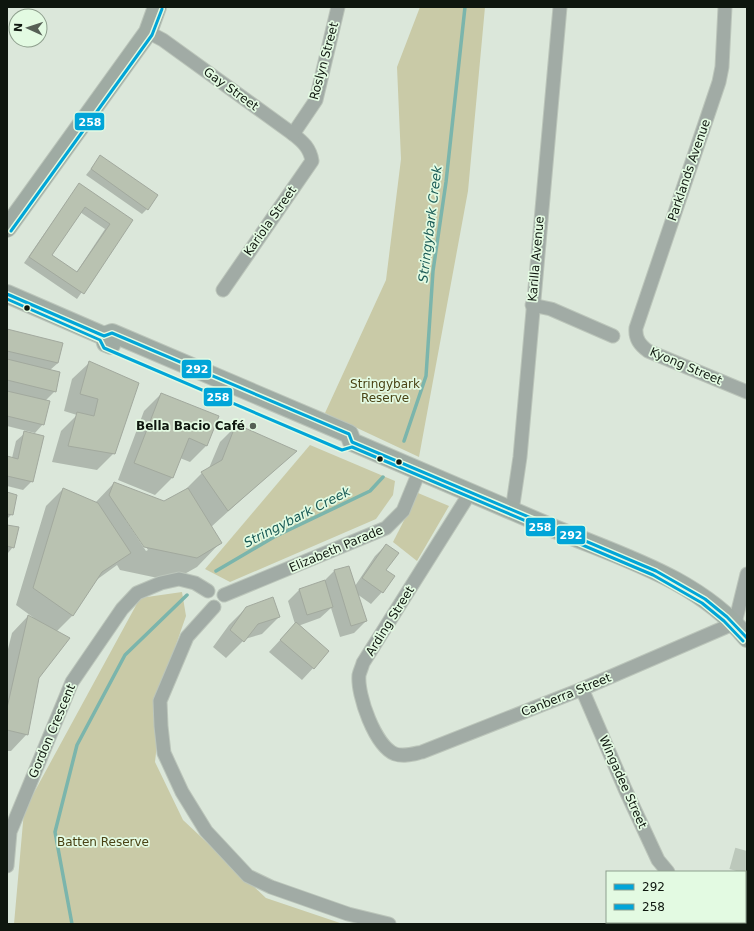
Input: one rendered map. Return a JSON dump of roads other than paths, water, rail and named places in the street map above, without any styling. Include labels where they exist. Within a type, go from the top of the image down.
[{"type":"main road","points":[[7,228],[148,32],[158,7]]},
{"type":"main road","points":[[7,294],[104,336],[106,343],[272,415],[344,445],[352,442],[419,472],[662,574],[714,605],[735,624],[747,638]]},
{"type":"street","name":"Roslyn Street","points":[[293,134],[316,100],[338,7]]},
{"type":"street","name":"Karilla Avenue","points":[[512,511],[520,457],[532,305],[560,7]]},
{"type":"street","name":"Parklands Avenue","points":[[635,330],[719,82],[722,67],[725,7]]},
{"type":"street","name":"Gay Street","points":[[148,32],[163,40],[304,142],[310,152]]},
{"type":"street","name":"Kariola Street","points":[[223,290],[312,161],[310,152]]},
{"type":"street","points":[[532,305],[551,309],[613,336]]},
{"type":"street","name":"Kyong Street","points":[[635,330],[637,339],[648,351],[747,392]]},
{"type":"street","name":"Elizabeth Parade","points":[[224,595],[386,528],[403,511],[419,472]]},
{"type":"street","name":"Arding Street","points":[[393,753],[383,745],[374,730],[362,701],[359,674],[368,656],[470,493]]},
{"type":"street","points":[[735,624],[747,574]]},
{"type":"street","name":"Gordon Crescent","points":[[7,866],[10,832],[72,682],[122,609],[137,593],[161,583],[179,579],[195,583],[208,592]]},
{"type":"street","points":[[214,607],[206,601],[208,592],[212,588],[217,588],[222,590],[224,595],[222,604],[214,607],[187,637],[160,701],[164,753],[182,792],[206,831],[248,876],[271,887],[348,914],[389,924]]},
{"type":"street","name":"Canberra Street","points":[[393,753],[402,756],[422,752],[582,690],[735,624]]},
{"type":"street","name":"Wingadee Street","points":[[582,690],[658,860],[667,871]]},
{"type":"waterway","name":"Stringybark Creek","points":[[404,441],[426,376],[433,271],[446,182],[465,7]]},
{"type":"waterway","name":"Stringybark Creek","points":[[216,571],[274,537],[370,491],[383,477]]},
{"type":"waterway","name":"Stringybark Creek","points":[[72,924],[55,832],[77,745],[125,655],[187,595]]},
{"type":"tunnel","points":[[740,871],[747,847]]},
{"type":"place","name":"Bella Bacio Café","points":[[253,426]]},
{"type":"park label","name":"Stringybark Reserve","points":[[385,391]]},
{"type":"park label","name":"Batten Reserve","points":[[103,842]]}]
